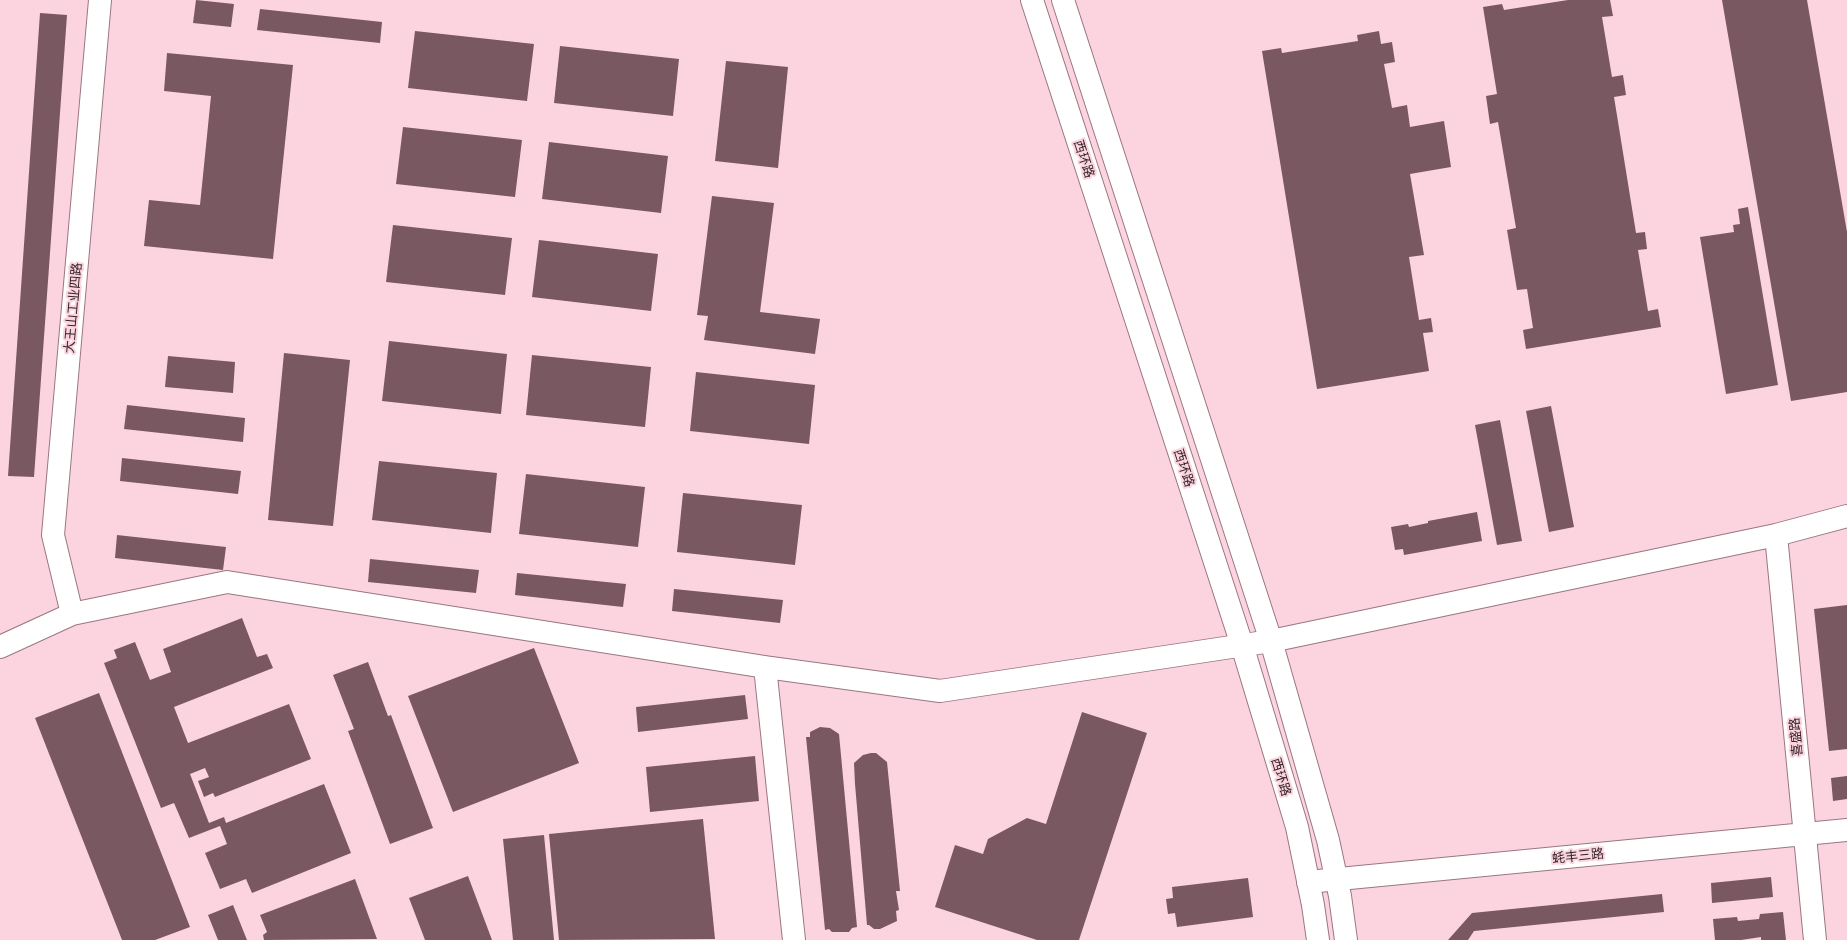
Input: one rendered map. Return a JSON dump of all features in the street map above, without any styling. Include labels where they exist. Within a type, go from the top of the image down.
[{"type":"street","name":"大王山工业四路","points":[[72,614],[53,535],[100,0]]},
{"type":"street","name":"西环路","points":[[1032,0],[1242,645],[1296,827],[1310,890],[1318,940]]},
{"type":"street","points":[[1063,0],[1271,641],[1328,840],[1338,887],[1346,940]]},
{"type":"street","points":[[0,647],[72,614],[227,582],[765,667],[940,691],[1271,641],[1776,535],[1847,516]]},
{"type":"street","name":"喜盛路","points":[[1776,535],[1815,940]]},
{"type":"street","points":[[765,667],[794,940]]},
{"type":"street","name":"蚝丰三路","points":[[1310,890],[1806,840],[1847,830]]},
{"type":"street","name":"蚝丰三路","points":[[1806,840],[1847,842]]},
{"type":"building","points":[[196,0],[234,4],[231,27],[193,23]]},
{"type":"building","points":[[1568,0],[1610,0],[1613,16],[1602,17],[1612,77],[1623,75],[1626,95],[1614,97],[1636,233],[1645,232],[1647,249],[1638,250],[1648,311],[1658,309],[1661,327],[1526,349],[1523,330],[1533,328],[1527,289],[1517,290],[1507,230],[1516,228],[1498,122],[1490,124],[1486,96],[1497,94],[1483,7],[1502,4],[1504,10]]},
{"type":"building","points":[[1722,0],[1807,0],[1847,232],[1847,392],[1791,401]]},
{"type":"building","points":[[260,9],[382,22],[380,43],[257,30]]},
{"type":"building","points":[[40,13],[67,15],[34,477],[8,476]]},
{"type":"building","points":[[415,31],[534,44],[527,101],[408,88]]},
{"type":"building","points":[[1379,31],[1381,44],[1392,42],[1395,62],[1384,64],[1392,108],[1407,105],[1410,127],[1444,121],[1451,167],[1410,174],[1424,255],[1409,257],[1419,320],[1431,318],[1433,332],[1423,333],[1429,371],[1317,389],[1262,51],[1281,48],[1282,53],[1358,41],[1357,35]]},
{"type":"building","points":[[560,46],[679,59],[673,116],[554,103]]},
{"type":"building","points":[[167,53],[293,65],[273,259],[144,246],[149,200],[200,205],[211,96],[164,91]]},
{"type":"building","points":[[726,61],[788,67],[778,168],[715,161]]},
{"type":"building","points":[[403,127],[522,140],[515,197],[396,184]]},
{"type":"building","points":[[549,142],[668,156],[661,213],[542,199]]},
{"type":"building","points":[[712,196],[774,203],[760,312],[820,319],[815,354],[704,340],[708,316],[697,315]]},
{"type":"building","points":[[1748,207],[1778,385],[1726,394],[1700,237],[1734,232],[1733,225],[1740,224],[1738,209]]},
{"type":"building","points":[[393,225],[512,238],[505,295],[386,282]]},
{"type":"building","points":[[539,240],[658,254],[651,311],[532,297]]},
{"type":"building","points":[[389,341],[507,354],[501,414],[382,401]]},
{"type":"building","points":[[284,353],[350,360],[333,526],[268,520]]},
{"type":"building","points":[[532,355],[651,367],[645,427],[526,415]]},
{"type":"building","points":[[168,356],[235,362],[233,393],[165,387]]},
{"type":"building","points":[[696,372],[815,385],[809,444],[690,431]]},
{"type":"building","points":[[127,405],[245,418],[243,442],[124,429]]},
{"type":"building","points":[[1551,406],[1574,527],[1549,532],[1526,411]]},
{"type":"building","points":[[1500,420],[1522,541],[1497,545],[1475,425]]},
{"type":"building","points":[[122,458],[241,471],[238,494],[120,481]]},
{"type":"building","points":[[379,461],[497,473],[491,533],[372,520]]},
{"type":"building","points":[[526,474],[645,487],[638,547],[519,534]]},
{"type":"building","points":[[683,493],[802,505],[795,565],[677,552]]},
{"type":"building","points":[[1477,512],[1482,541],[1404,555],[1403,549],[1395,550],[1391,527],[1408,524],[1409,527],[1428,523],[1428,521]]},
{"type":"building","points":[[117,535],[226,547],[223,570],[115,558]]},
{"type":"building","points":[[370,559],[479,570],[476,593],[368,582]]},
{"type":"building","points":[[517,573],[626,584],[623,607],[515,595]]},
{"type":"building","points":[[674,589],[783,600],[780,623],[672,611]]},
{"type":"building","points":[[1847,605],[1847,749],[1829,751],[1814,609]]},
{"type":"building","points":[[242,618],[257,657],[267,654],[273,668],[174,707],[188,743],[289,704],[311,759],[215,797],[213,793],[204,797],[198,781],[209,777],[205,768],[190,774],[209,823],[224,817],[226,823],[324,784],[351,853],[252,893],[246,879],[220,889],[205,853],[227,844],[220,826],[189,838],[174,803],[161,808],[104,663],[117,658],[114,650],[135,642],[150,680],[171,672],[163,649]]},
{"type":"building","points":[[534,648],[579,763],[453,812],[408,696]]},
{"type":"building","points":[[368,662],[388,716],[391,715],[433,828],[390,844],[348,731],[354,729],[333,675]]},
{"type":"building","points":[[99,693],[190,927],[155,940],[122,940],[35,718]]},
{"type":"building","points":[[745,695],[748,719],[638,732],[636,707]]},
{"type":"building","points":[[1082,712],[1147,733],[1079,940],[1037,940],[935,907],[955,845],[983,854],[988,839],[1027,818],[1046,824]]},
{"type":"building","points":[[820,727],[830,728],[839,734],[857,927],[852,928],[849,932],[832,932],[829,929],[825,930],[806,737],[810,737],[810,732]]},
{"type":"building","points":[[876,753],[887,762],[900,891],[896,891],[899,910],[896,911],[897,921],[880,929],[874,929],[867,925],[855,784],[854,763],[863,755]]},
{"type":"building","points":[[755,756],[759,801],[650,812],[646,767]]},
{"type":"building","points":[[1847,776],[1847,799],[1833,801],[1831,778]]},
{"type":"building","points":[[703,819],[715,939],[559,940],[549,834]]},
{"type":"building","points":[[544,835],[554,940],[513,940],[503,839]]},
{"type":"building","points":[[468,876],[492,940],[425,940],[409,898]]},
{"type":"building","points":[[1771,877],[1773,897],[1712,903],[1711,883]]},
{"type":"building","points":[[1248,878],[1253,917],[1177,927],[1175,913],[1168,914],[1166,899],[1173,898],[1172,887]]},
{"type":"building","points":[[355,879],[377,939],[264,940],[263,935],[267,932],[260,915]]},
{"type":"building","points":[[1662,894],[1664,912],[1474,931],[1468,940],[1448,940],[1472,913]]},
{"type":"building","points":[[233,905],[247,940],[218,940],[208,915]]},
{"type":"building","points":[[1783,912],[1786,940],[1761,940],[1761,937],[1741,940],[1715,940],[1713,919],[1737,917],[1738,921],[1759,919],[1760,914]]}]
